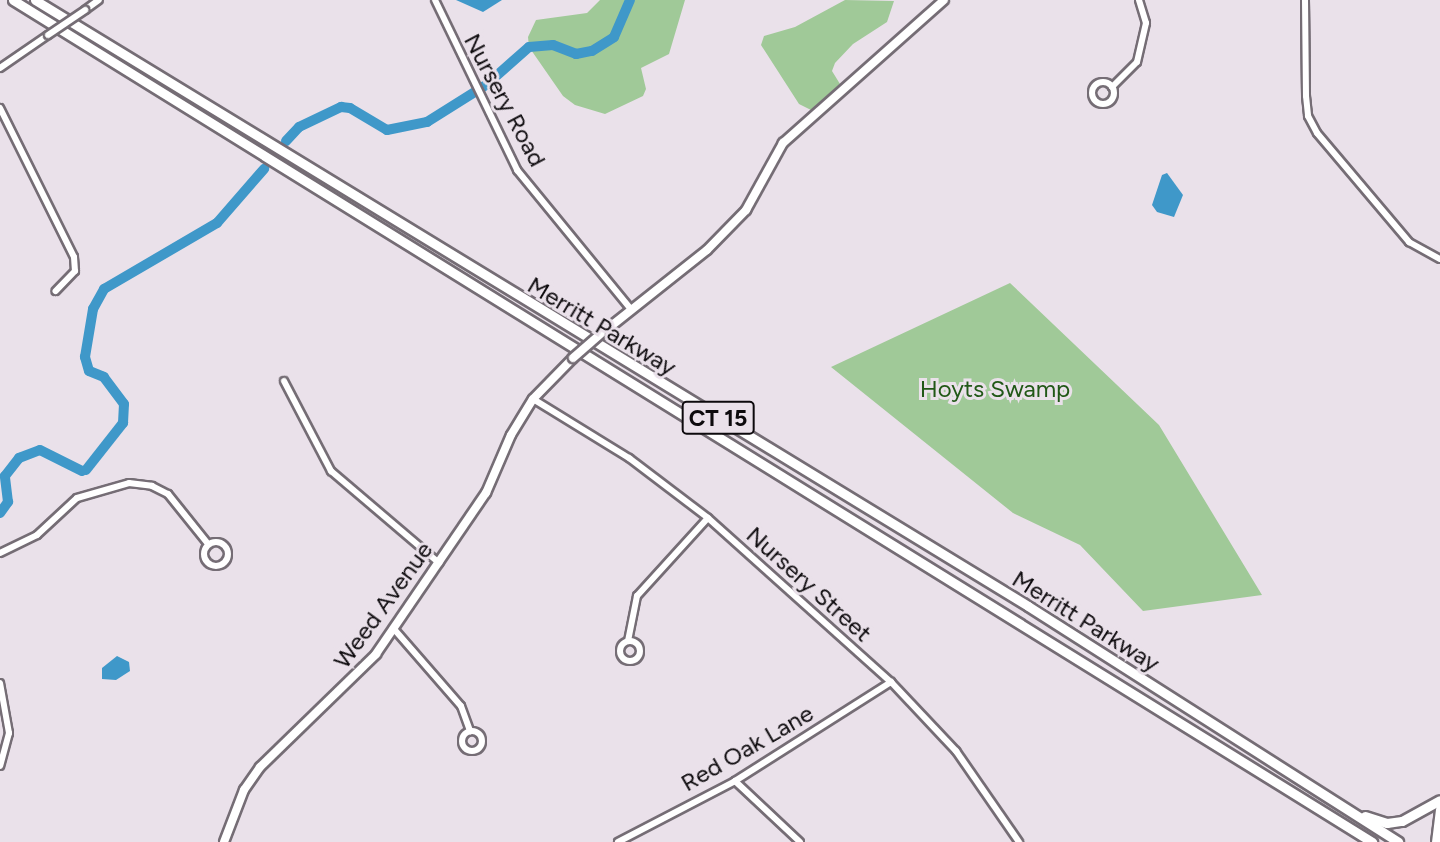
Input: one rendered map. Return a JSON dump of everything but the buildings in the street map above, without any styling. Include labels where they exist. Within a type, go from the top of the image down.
[{"type":"highway","name":"Merritt Parkway","points":[[13,0],[1372,842]]},
{"type":"highway","name":"Merritt Parkway","points":[[34,0],[1028,606],[1398,842]]},
{"type":"highway","points":[[1335,802],[1387,823],[1413,818],[1440,800]]},
{"type":"highway","points":[[1436,842],[1440,809]]},
{"type":"main road","name":"Weed Avenue","points":[[225,842],[244,790],[260,767],[358,676],[394,629],[491,482],[511,435],[533,399],[573,358],[631,308],[684,272],[730,228],[751,203],[783,143],[944,0]]},
{"type":"street","points":[[0,68],[98,0]]},
{"type":"street","name":"Nursery Road","points":[[435,0],[523,179],[631,308]]},
{"type":"street","points":[[1112,87],[1138,62],[1146,23],[1139,0]]},
{"type":"street","points":[[1305,0],[1308,116],[1317,133],[1409,242],[1440,259]]},
{"type":"street","points":[[0,108],[74,257],[75,271],[56,291]]},
{"type":"street","points":[[284,381],[331,471],[439,563]]},
{"type":"street","name":"Nursery Street","points":[[533,399],[629,458],[708,518],[891,682],[956,751],[1019,842]]},
{"type":"street","points":[[0,553],[37,535],[77,498],[129,483],[152,486],[168,494],[208,544]]},
{"type":"street","points":[[628,641],[637,596],[708,518]]},
{"type":"street","points":[[394,629],[461,706],[470,732]]},
{"type":"street","name":"Red Oak Lane","points":[[618,842],[735,781],[891,682]]},
{"type":"street","points":[[0,683],[9,733],[0,766]]},
{"type":"street","points":[[735,781],[800,842]]},
{"type":"green space","points":[[600,0],[685,0],[669,54],[641,68],[646,89],[643,96],[605,114],[575,105],[563,96],[529,47],[528,37],[536,20],[587,13]]},
{"type":"green space","points":[[845,0],[894,1],[887,22],[853,44],[835,63],[832,71],[840,84],[811,110],[799,104],[761,45],[764,36],[795,27]]},
{"type":"green space","name":"Hoyts Swamp","points":[[1010,283],[1159,425],[1262,595],[1143,611],[1080,545],[1013,513],[831,367]]},
{"type":"water","points":[[456,0],[502,0],[483,12]]},
{"type":"water","points":[[1167,173],[1183,195],[1174,217],[1157,212],[1152,205],[1162,175]]},
{"type":"water","points":[[117,656],[129,662],[130,671],[116,680],[102,679],[102,668]]},
{"type":"waterway","points":[[286,141],[299,127],[341,107],[350,108],[387,130],[427,122],[486,85],[529,47],[553,45],[576,54],[592,51],[614,37],[630,0]]},
{"type":"waterway","points":[[86,470],[123,423],[124,404],[104,377],[89,371],[85,357],[93,309],[104,289],[217,223],[264,169]]},
{"type":"waterway","points":[[0,513],[8,502],[5,476],[19,458],[40,450],[82,471]]}]
